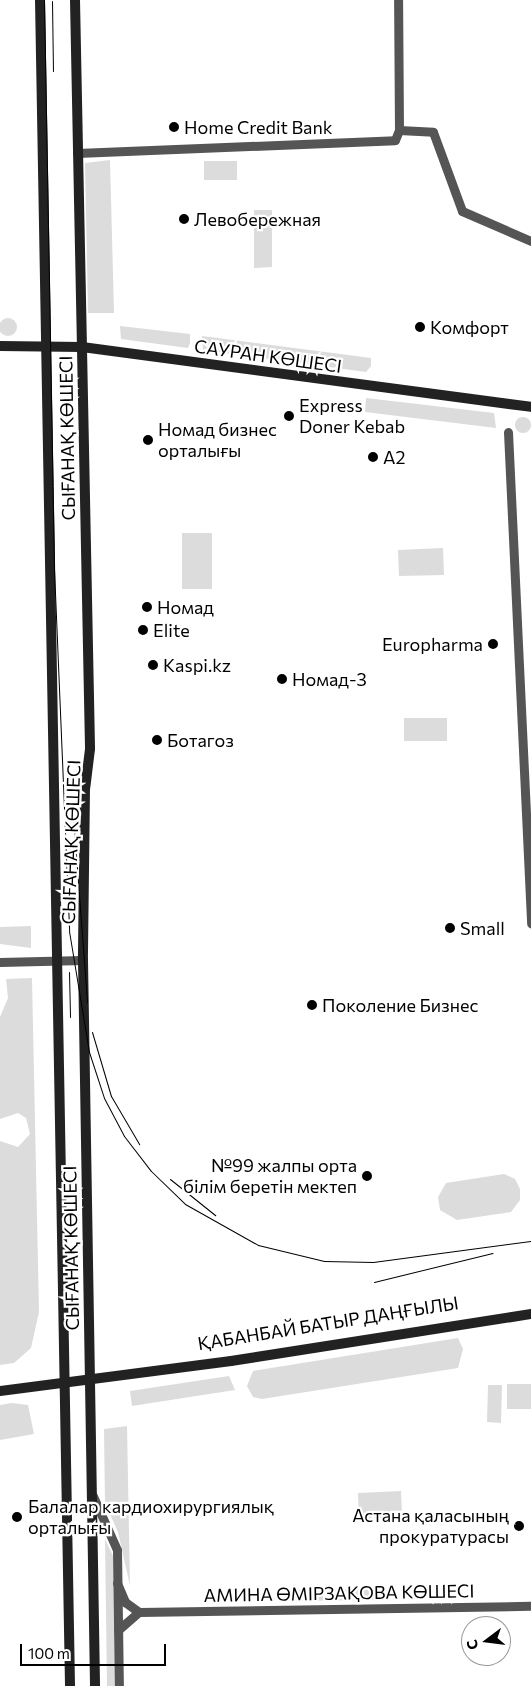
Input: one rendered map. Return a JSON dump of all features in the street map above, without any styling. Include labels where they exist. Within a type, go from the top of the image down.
[{"type":"main road","name":"СЫҒАНАҚ КӨШЕСІ","points":[[40,0],[48,345],[70,1686]]},
{"type":"main road","name":"СЫҒАНАҚ КӨШЕСІ","points":[[76,1],[76,153],[90,749],[85,788],[84,960],[89,1380],[96,1686]]},
{"type":"main road","name":"САУРАН КӨШЕСІ","points":[[0,346],[48,345],[82,347],[531,407]]},
{"type":"main road","name":"ҚАБАНБАЙ БАТЫР ДАҢҒЫЛЫ","points":[[131,1375],[157,1365],[531,1308]]},
{"type":"main road","name":"ҚАБАНБАЙ БАТЫР ДАҢҒЫЛЫ","points":[[0,1391],[131,1375],[531,1314]]},
{"type":"street","points":[[76,153],[391,142],[400,130],[398,0]]},
{"type":"street","points":[[400,130],[433,132],[462,211],[531,241]]},
{"type":"street","points":[[508,432],[531,923]]},
{"type":"street","points":[[0,962],[84,960]]},
{"type":"street","points":[[91,1492],[117,1550],[119,1686]]},
{"type":"street","points":[[117,1583],[125,1602],[143,1612],[118,1630]]},
{"type":"street","name":"АМИНА ӨМІРЗАҚОВА КӨШЕСІ","points":[[143,1612],[531,1606]]},
{"type":"shaded area","points":[[110,160],[114,313],[88,313],[85,163]]},
{"type":"shaded area","points":[[204,161],[237,161],[237,180],[204,180]]},
{"type":"shaded area","points":[[254,210],[272,210],[272,267],[254,268]]},
{"type":"shaded area","points":[[8,318],[14,321],[17,327],[14,333],[8,336],[2,333],[-1,327],[2,321]]},
{"type":"shaded area","points":[[120,326],[190,334],[190,343],[188,348],[121,339]]},
{"type":"shaded area","points":[[202,336],[371,358],[371,366],[366,372],[203,350]]},
{"type":"shaded area","points":[[366,398],[494,413],[496,428],[365,412]]},
{"type":"shaded area","points":[[523,417],[529,419],[531,425],[529,431],[523,433],[517,431],[515,425],[517,419]]},
{"type":"shaded area","points":[[182,533],[212,533],[212,589],[182,589]]},
{"type":"shaded area","points":[[443,548],[444,575],[399,576],[398,550]]},
{"type":"shaded area","points":[[404,718],[447,718],[447,741],[404,741]]},
{"type":"shaded area","points":[[31,926],[31,948],[0,944],[0,927]]},
{"type":"shaded area","points":[[32,978],[39,1312],[31,1348],[14,1363],[0,1365],[0,1141],[18,1147],[30,1134],[26,1118],[18,1113],[0,1119],[0,1017],[8,998],[6,979]]},
{"type":"shaded area","points":[[504,1174],[515,1179],[520,1189],[520,1200],[511,1212],[457,1220],[440,1210],[438,1197],[446,1183]]},
{"type":"shaded area","points":[[458,1338],[463,1349],[458,1368],[262,1399],[253,1397],[247,1386],[253,1371]]},
{"type":"shaded area","points":[[229,1376],[235,1390],[132,1406],[130,1391]]},
{"type":"shaded area","points":[[507,1384],[531,1384],[531,1409],[507,1409]]},
{"type":"shaded area","points":[[488,1385],[502,1385],[501,1423],[487,1422]]},
{"type":"shaded area","points":[[12,1403],[28,1405],[34,1434],[0,1440],[0,1405]]},
{"type":"shaded area","points":[[127,1426],[130,1586],[118,1532],[105,1503],[104,1429]]},
{"type":"shaded area","points":[[401,1491],[402,1517],[359,1519],[358,1493]]},
{"type":"shaded area","points":[[105,1539],[114,1558],[116,1686],[107,1686]]},
{"type":"shaded area","points":[[386,1589],[386,1600],[281,1601],[280,1590]]},
{"type":"tram line","points":[[44,0],[54,569],[69,931],[89,1052],[104,1098],[124,1136],[151,1171],[185,1204],[258,1245],[324,1261],[373,1262],[531,1241]]},
{"type":"tram line","points":[[52,1],[53,71]]},
{"type":"tram line","points":[[73,815],[87,1002]]},
{"type":"tram line","points":[[69,972],[70,1017]]},
{"type":"tram line","points":[[92,1032],[111,1096],[139,1144]]},
{"type":"tram line","points":[[170,1179],[215,1215]]},
{"type":"tram line","points":[[374,1282],[492,1253]]},
{"type":"place","name":"Home Credit Bank","points":[[174,127]]},
{"type":"place","name":"Левобережная","points":[[184,219]]},
{"type":"place","name":"Комфорт","points":[[420,327]]},
{"type":"place","name":"Express Doner Kebab","points":[[289,416]]},
{"type":"place","name":"Номад бизнес орталығы","points":[[148,440]]},
{"type":"place","name":"А2","points":[[373,457]]},
{"type":"place","name":"Номад","points":[[147,607]]},
{"type":"place","name":"Elite","points":[[143,630]]},
{"type":"place","name":"Europharma","points":[[493,644]]},
{"type":"place","name":"Kaspi.kz","points":[[153,665]]},
{"type":"place","name":"Номад-3","points":[[282,679]]},
{"type":"place","name":"Ботагоз","points":[[157,740]]},
{"type":"place","name":"Small","points":[[450,928]]},
{"type":"place","name":"Поколение Бизнес","points":[[312,1005]]},
{"type":"place","name":"№99 жалпы орта білім беретін мектеп","points":[[367,1176]]},
{"type":"place","name":"Балалар кардиохирургиялық орталығы","points":[[17,1517]]},
{"type":"place","name":"Астана қаласының прокуратурасы","points":[[519,1526]]}]
